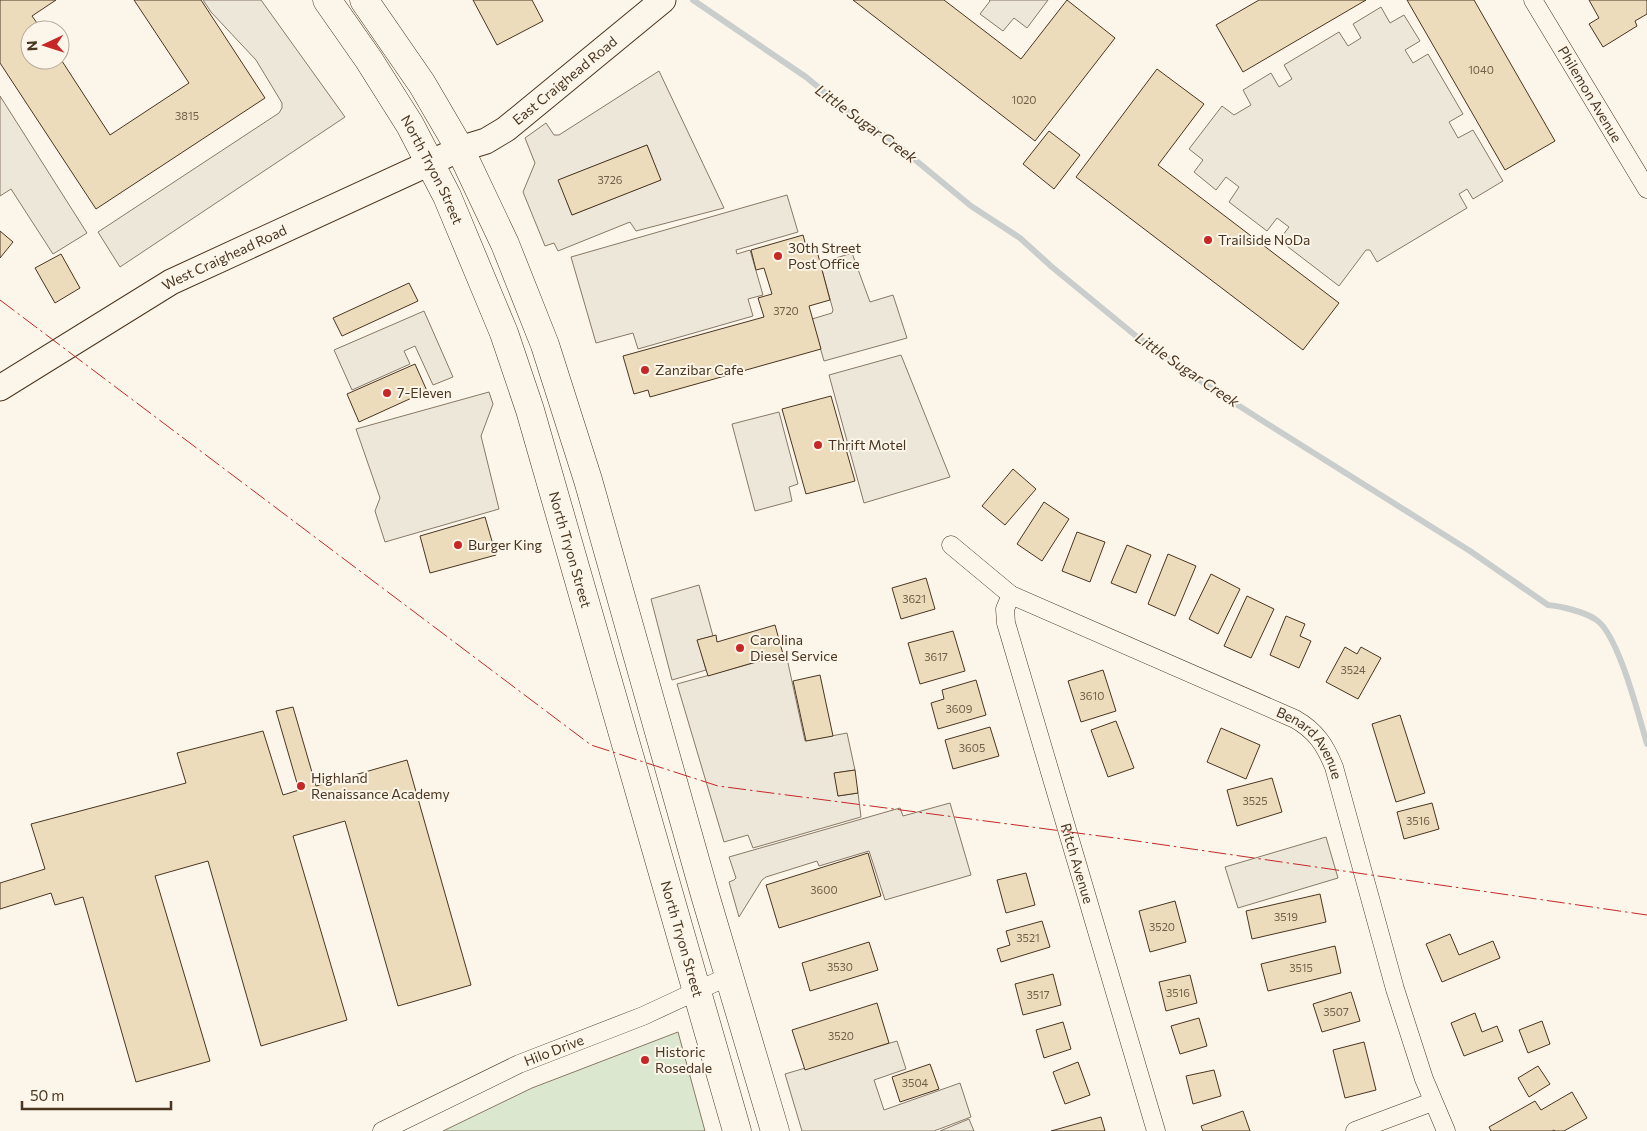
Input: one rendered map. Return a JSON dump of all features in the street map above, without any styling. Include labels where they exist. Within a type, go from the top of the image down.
[{"type":"main road","name":"North Tryon Street","points":[[327,0],[369,60],[410,126],[430,163],[447,196],[480,271],[504,333],[525,392],[737,1131]]},
{"type":"main road","points":[[364,0],[422,84],[460,148],[505,244],[545,344],[588,480],[775,1131]]},
{"type":"street","name":"Philemon Avenue","points":[[1533,0],[1647,189]]},
{"type":"street","name":"East Craighead Road","points":[[460,148],[486,141],[506,129],[655,7]]},
{"type":"street","name":"West Craighead Road","points":[[0,388],[171,282],[460,148]]},
{"type":"street","name":"Benard Avenue","points":[[951,545],[1011,595],[1295,719],[1317,737],[1326,748],[1334,767],[1414,1052],[1432,1102],[1446,1131]]},
{"type":"street","name":"Ritch Avenue","points":[[1011,595],[1005,609],[1006,623],[1156,1131]]},
{"type":"street","name":"Hilo Drive","points":[[382,1131],[519,1064],[643,1016],[729,976]]},
{"type":"street","points":[[1355,1131],[1432,1102]]},
{"type":"green space","name":"Historic Rosedale","points":[[678,1032],[705,1131],[443,1131],[532,1088]]},
{"type":"shaded area","points":[[203,0],[261,0],[345,117],[120,267],[98,232],[279,113],[282,108],[282,103],[256,60],[211,12]]},
{"type":"shaded area","points":[[989,0],[1048,0],[1027,28],[1014,18],[1003,31],[980,14]]},
{"type":"shaded area","points":[[1381,7],[1390,23],[1404,15],[1420,41],[1405,50],[1413,63],[1428,54],[1463,114],[1449,122],[1458,138],[1473,130],[1503,181],[1473,199],[1467,189],[1459,194],[1467,208],[1377,262],[1370,250],[1366,250],[1339,286],[1279,240],[1289,227],[1277,218],[1267,231],[1229,202],[1239,187],[1226,177],[1216,190],[1194,172],[1203,160],[1189,149],[1222,106],[1234,115],[1251,105],[1243,90],[1271,73],[1279,87],[1292,79],[1284,65],[1339,32],[1348,46],[1361,38],[1353,24]]},
{"type":"shaded area","points":[[659,71],[724,208],[636,231],[630,222],[558,251],[554,243],[545,246],[523,192],[535,163],[525,138],[546,123],[554,135],[559,135]],"holes":[[[647,145],[660,180],[572,215],[559,180]]]},
{"type":"shaded area","points":[[0,96],[87,233],[53,254],[11,189],[0,196]]},
{"type":"shaded area","points":[[787,195],[798,232],[736,250],[737,254],[750,250],[763,295],[748,299],[753,316],[638,349],[633,333],[596,343],[571,257]]},
{"type":"shaded area","points":[[852,253],[870,302],[893,295],[907,338],[824,361],[812,319],[832,313],[833,310],[820,263]]},
{"type":"shaded area","points":[[424,311],[453,377],[433,385],[415,346],[404,351],[410,364],[352,390],[334,350]]},
{"type":"shaded area","points":[[901,355],[950,477],[864,503],[829,375]]},
{"type":"shaded area","points":[[489,392],[493,404],[481,436],[499,509],[385,542],[375,511],[380,498],[356,429]]},
{"type":"shaded area","points":[[779,412],[798,484],[789,487],[792,501],[755,511],[732,424]]},
{"type":"shaded area","points":[[699,585],[713,636],[698,640],[706,670],[672,680],[651,599]]},
{"type":"shaded area","points":[[786,654],[805,741],[847,733],[855,770],[835,773],[838,796],[858,793],[861,817],[753,848],[748,835],[724,842],[677,684]]},
{"type":"shaded area","points":[[950,803],[971,875],[885,900],[869,851],[819,866],[817,861],[766,877],[762,880],[739,917],[729,882],[736,878],[729,857],[900,808],[903,816]]},
{"type":"shaded area","points":[[1326,837],[1338,878],[1238,908],[1225,867]]},
{"type":"shaded area","points":[[897,1041],[906,1069],[874,1080],[884,1110],[960,1083],[971,1117],[934,1131],[802,1131],[785,1074]]},
{"type":"shaded area","points":[[969,1119],[974,1131],[940,1131]]},
{"type":"building","points":[[0,0],[56,0],[32,16],[35,20],[20,20],[20,70],[68,70],[110,135],[189,83],[134,0],[201,0],[265,98],[96,209],[0,63]]},
{"type":"building","points":[[473,0],[532,0],[543,21],[497,45]]},
{"type":"building","points":[[853,0],[944,0],[1021,59],[1067,0],[1115,38],[1035,141]]},
{"type":"building","points":[[1259,0],[1366,0],[1243,72],[1216,25]]},
{"type":"building","points":[[1407,0],[1474,0],[1555,141],[1505,170]]},
{"type":"building","points":[[1589,0],[1647,0],[1647,14],[1635,21],[1637,26],[1603,47],[1589,24],[1599,18]]},
{"type":"building","name":"Trailside NoDa","points":[[1157,69],[1204,104],[1158,165],[1339,303],[1303,350],[1076,177]]},
{"type":"building","points":[[1049,131],[1080,155],[1054,189],[1023,164]]},
{"type":"building","points":[[647,145],[661,180],[572,215],[558,180]]},
{"type":"building","points":[[0,231],[13,242],[0,258]]},
{"type":"building","points":[[803,235],[808,253],[817,251],[830,300],[809,306],[821,349],[650,397],[648,390],[634,394],[623,356],[764,317],[758,298],[772,294],[764,268],[756,270],[751,250]]},
{"type":"building","points":[[61,254],[80,288],[55,303],[35,268]]},
{"type":"building","points":[[409,283],[418,301],[342,336],[333,318]]},
{"type":"building","name":"7-Eleven","points":[[415,364],[427,391],[359,422],[347,394]]},
{"type":"building","name":"Thrift Motel","points":[[831,396],[855,481],[806,494],[782,409]]},
{"type":"building","points":[[1013,469],[1036,489],[1005,525],[982,506]]},
{"type":"building","points":[[1044,502],[1069,519],[1042,561],[1017,544]]},
{"type":"building","name":"Burger King","points":[[485,517],[496,555],[430,573],[420,536]]},
{"type":"building","points":[[1077,532],[1105,542],[1090,582],[1062,571]]},
{"type":"building","points":[[1127,545],[1151,555],[1136,593],[1111,583]]},
{"type":"building","points":[[1168,554],[1196,566],[1175,616],[1148,604]]},
{"type":"building","points":[[1211,574],[1240,589],[1218,634],[1189,619]]},
{"type":"building","points":[[926,578],[935,609],[901,619],[892,588]]},
{"type":"building","points":[[1247,596],[1274,609],[1251,658],[1224,646]]},
{"type":"building","points":[[1286,616],[1305,624],[1300,636],[1311,641],[1299,668],[1270,655]]},
{"type":"building","name":"Carolina Diesel Service","points":[[775,625],[783,654],[708,676],[697,640],[716,635],[717,642]]},
{"type":"building","points":[[953,631],[965,671],[920,684],[908,643]]},
{"type":"building","points":[[1345,647],[1357,654],[1361,647],[1381,658],[1358,699],[1326,682]]},
{"type":"building","points":[[1103,670],[1116,711],[1081,722],[1068,681]]},
{"type":"building","points":[[820,675],[833,736],[806,741],[793,681]]},
{"type":"building","points":[[976,680],[986,715],[938,729],[931,703],[944,699],[942,690]]},
{"type":"building","points":[[293,707],[316,786],[407,760],[471,985],[398,1006],[345,821],[293,836],[347,1020],[261,1046],[208,861],[155,876],[210,1061],[136,1082],[83,897],[55,905],[51,893],[0,909],[0,883],[45,869],[31,824],[186,783],[177,753],[263,731],[283,795],[299,790],[276,711]]},
{"type":"building","points":[[1400,715],[1425,793],[1396,802],[1372,724]]},
{"type":"building","points":[[1116,721],[1134,768],[1108,777],[1091,730]]},
{"type":"building","points":[[990,727],[999,756],[953,769],[945,740]]},
{"type":"building","points":[[1221,728],[1260,745],[1246,779],[1207,762]]},
{"type":"building","points":[[855,770],[858,793],[838,796],[834,773]]},
{"type":"building","points":[[1272,778],[1282,812],[1237,826],[1227,790]]},
{"type":"building","points":[[1432,803],[1439,829],[1404,839],[1397,812]]},
{"type":"building","points":[[868,853],[881,896],[779,928],[766,885]]},
{"type":"building","points":[[1026,873],[1035,905],[1006,913],[997,880]]},
{"type":"building","points":[[1320,894],[1326,922],[1252,939],[1246,911]]},
{"type":"building","points":[[1175,901],[1186,942],[1150,952],[1139,911]]},
{"type":"building","points":[[1042,921],[1050,947],[1001,962],[997,949],[1010,945],[1006,931]]},
{"type":"building","points":[[1450,934],[1459,955],[1493,941],[1500,958],[1442,982],[1426,944]]},
{"type":"building","points":[[869,942],[878,970],[810,991],[802,963]]},
{"type":"building","points":[[1335,946],[1341,973],[1268,991],[1261,964]]},
{"type":"building","points":[[1053,974],[1061,1005],[1023,1015],[1015,984]]},
{"type":"building","points":[[1190,975],[1197,1003],[1166,1011],[1159,982]]},
{"type":"building","points":[[1351,992],[1360,1021],[1322,1032],[1313,1004]]},
{"type":"building","points":[[877,1003],[889,1043],[805,1070],[792,1030]]},
{"type":"building","points":[[1475,1013],[1482,1032],[1497,1026],[1503,1041],[1464,1056],[1451,1023]]},
{"type":"building","points":[[1199,1018],[1207,1046],[1180,1054],[1171,1026]]},
{"type":"building","points":[[1542,1021],[1550,1044],[1528,1053],[1519,1030]]},
{"type":"building","points":[[1063,1022],[1071,1049],[1044,1058],[1036,1030]]},
{"type":"building","points":[[1364,1042],[1376,1090],[1345,1098],[1333,1050]]},
{"type":"building","points":[[1078,1062],[1090,1095],[1065,1104],[1053,1072]]},
{"type":"building","points":[[930,1064],[939,1089],[900,1102],[892,1077]]},
{"type":"building","points":[[1538,1066],[1550,1084],[1529,1097],[1518,1078]]},
{"type":"building","points":[[1214,1070],[1221,1096],[1193,1104],[1186,1076]]},
{"type":"building","points":[[1572,1092],[1587,1118],[1564,1131],[1491,1131],[1489,1127],[1535,1101],[1541,1110]]},
{"type":"building","points":[[1243,1111],[1250,1131],[1203,1131],[1201,1126]]},
{"type":"building","points":[[1101,1117],[1105,1131],[1051,1131]]},
{"type":"waterway","name":"Little Sugar Creek","points":[[693,0],[806,77],[851,114],[890,139],[971,206],[1020,238],[1052,267],[1136,336],[1208,386],[1470,551],[1548,605],[1572,610],[1595,619],[1604,627],[1612,640],[1627,676],[1647,744]]},
{"type":"power","points":[[0,300],[591,745],[718,786],[1123,839],[1647,915]]},
{"type":"place","name":"Trailside NoDa","points":[[1208,240]]},
{"type":"place","name":"30th Street Post Office","points":[[778,256]]},
{"type":"place","name":"Zanzibar Cafe","points":[[645,370]]},
{"type":"place","name":"7-Eleven","points":[[387,393]]},
{"type":"place","name":"Thrift Motel","points":[[818,445]]},
{"type":"place","name":"Burger King","points":[[458,545]]},
{"type":"place","name":"Carolina Diesel Service","points":[[740,648]]},
{"type":"place","name":"Highland Renaissance Academy","points":[[301,786]]},
{"type":"place","name":"Historic Rosedale","points":[[645,1060]]}]
